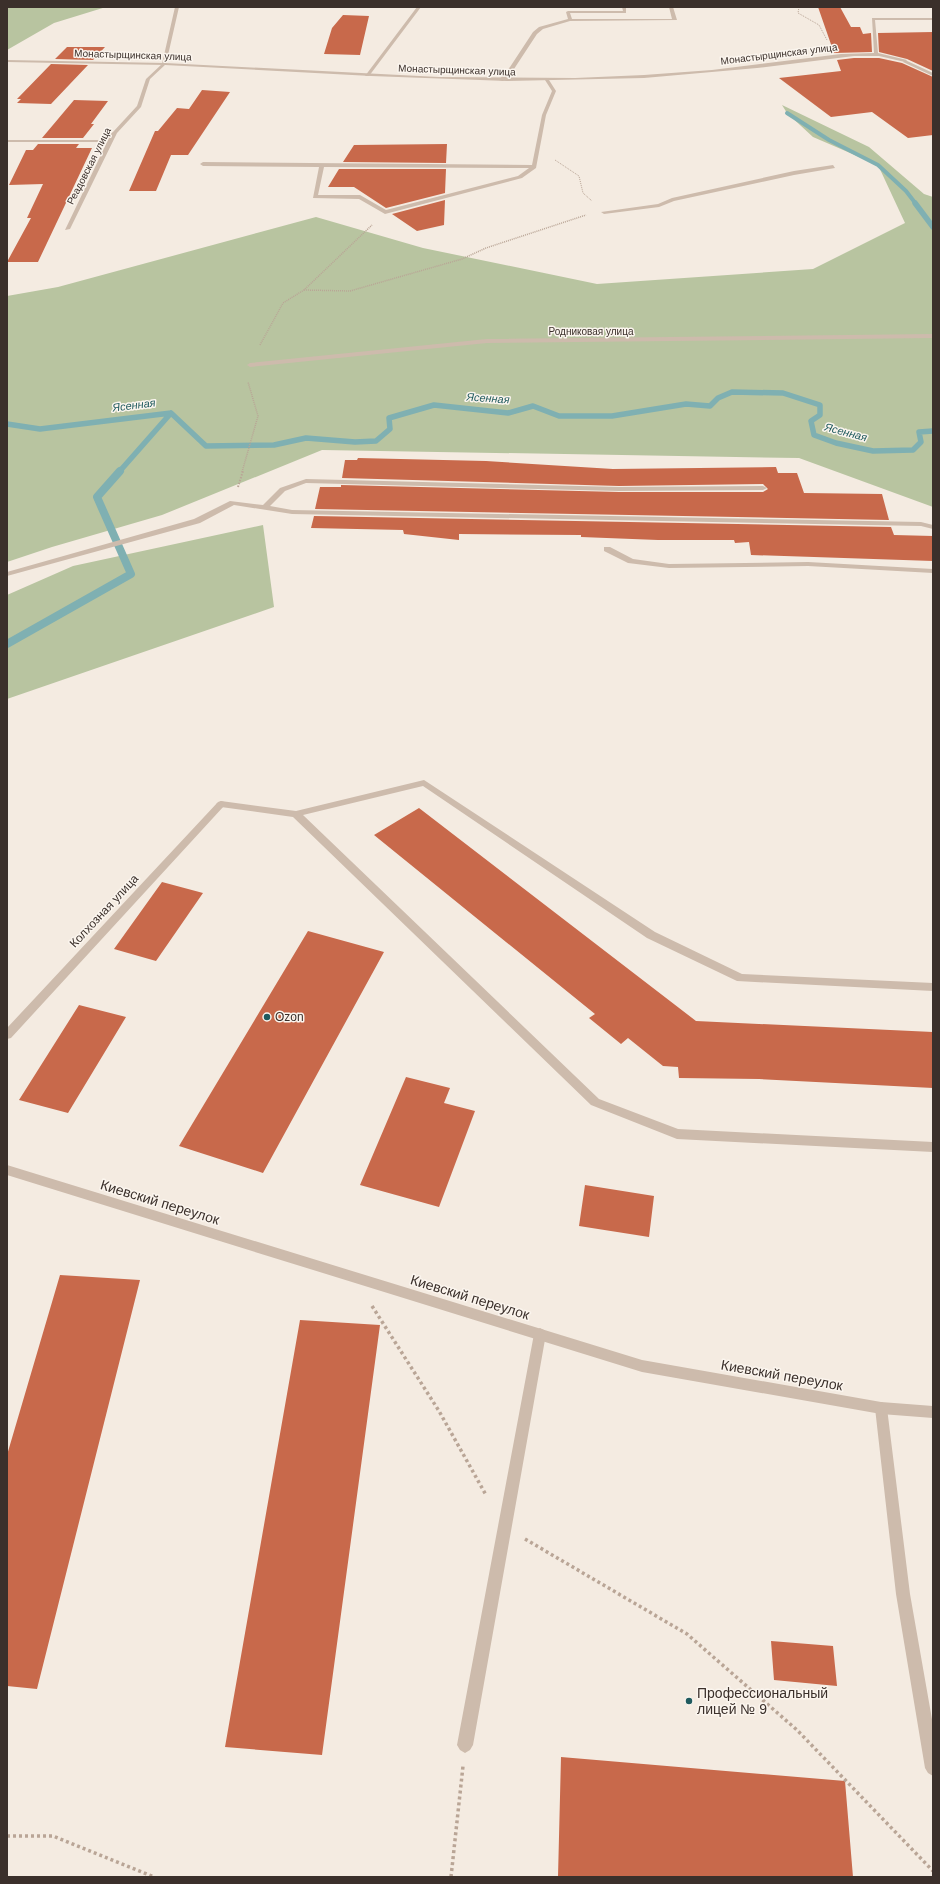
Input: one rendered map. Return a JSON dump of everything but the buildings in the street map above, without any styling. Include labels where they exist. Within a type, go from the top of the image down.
[{"type":"street","points":[[164,64],[178,7]]},
{"type":"street","points":[[367,75],[419,7]]},
{"type":"street","points":[[570,20],[568,12],[625,12],[624,7]]},
{"type":"street","points":[[501,80],[512,68],[534,33],[541,28],[570,20],[675,20],[671,7]]},
{"type":"street","points":[[876,54],[873,20],[933,19]]},
{"type":"street","name":"Монастырщинская улица","points":[[7,61],[164,64],[367,75],[547,81],[659,77],[795,62],[854,53],[876,54],[904,61],[932,74]]},
{"type":"street","name":"Реадовская улица","points":[[67,229],[115,132],[139,106],[148,79],[164,64]]},
{"type":"street","points":[[322,165],[315,197],[360,197],[385,212],[520,176],[534,167],[544,114],[554,91],[547,81]]},
{"type":"street","points":[[7,141],[102,141],[115,132]]},
{"type":"street","points":[[203,164],[534,167]]},
{"type":"street","points":[[604,212],[659,205],[672,200],[794,173],[833,167]]},
{"type":"street","name":"Родниковая улица","points":[[250,365],[487,341],[933,336]]},
{"type":"street","points":[[265,508],[275,494],[289,485],[306,481],[619,489],[763,488]]},
{"type":"street","points":[[7,574],[197,521],[233,503],[292,512],[921,524],[933,527]]},
{"type":"street","points":[[608,549],[631,560],[669,566],[808,564],[933,571]]},
{"type":"street","points":[[296,814],[424,783],[651,935],[741,978],[933,987]]},
{"type":"street","name":"Колхозная улица","points":[[7,1035],[220,804],[296,814]]},
{"type":"street","points":[[296,814],[595,1102],[677,1134],[933,1147]]},
{"type":"street","name":"Киевский переулок","points":[[7,1170],[642,1366],[882,1408],[933,1412]]},
{"type":"street","points":[[465,1745],[540,1334]]},
{"type":"street","points":[[882,1408],[903,1594],[933,1768]]},
{"type":"path","points":[[799,7],[798,13],[819,25],[829,44],[854,53]]},
{"type":"path","points":[[536,159],[556,160],[579,176],[583,193],[604,212]]},
{"type":"path","points":[[304,290],[350,290],[462,259],[486,248],[576,217],[604,212]]},
{"type":"path","points":[[355,1277],[439,1411],[505,1528],[687,1634],[797,1730],[933,1871]]},
{"type":"path","points":[[451,1877],[465,1745]]},
{"type":"path","points":[[7,1836],[53,1836],[154,1877]]},
{"type":"green space","points":[[7,7],[106,7],[54,23],[7,50]]},
{"type":"green space","points":[[782,105],[869,147],[924,194],[933,197],[933,507],[799,458],[322,450],[162,515],[52,547],[7,562],[7,296],[58,287],[316,217],[423,248],[597,284],[813,269],[905,223],[878,165],[813,137],[787,113]]},
{"type":"green space","points":[[263,525],[274,607],[7,699],[7,595],[73,566]]},
{"type":"waterway","points":[[787,113],[829,140],[878,165],[906,191],[916,204]]},
{"type":"waterway","points":[[915,203],[933,227]]},
{"type":"waterway","name":"Ясенная","points":[[171,413],[206,446],[274,445],[306,438],[355,442],[376,441],[390,429],[389,418],[434,405],[508,413],[533,406],[559,416],[612,416],[686,404],[710,406],[718,398],[732,392],[783,393],[820,405],[820,415],[811,421],[814,435],[836,443],[873,451],[913,450],[921,442],[919,432],[933,431]]},
{"type":"waterway","name":"Ясенная","points":[[7,424],[40,429],[171,413]]},
{"type":"waterway","points":[[119,472],[171,413]]},
{"type":"waterway","points":[[7,644],[131,574],[97,497],[120,471]]},
{"type":"place","name":"Ozon","points":[[267,1017]]},
{"type":"place","name":"Профессиональный лицей № 9","points":[[689,1701]]}]
